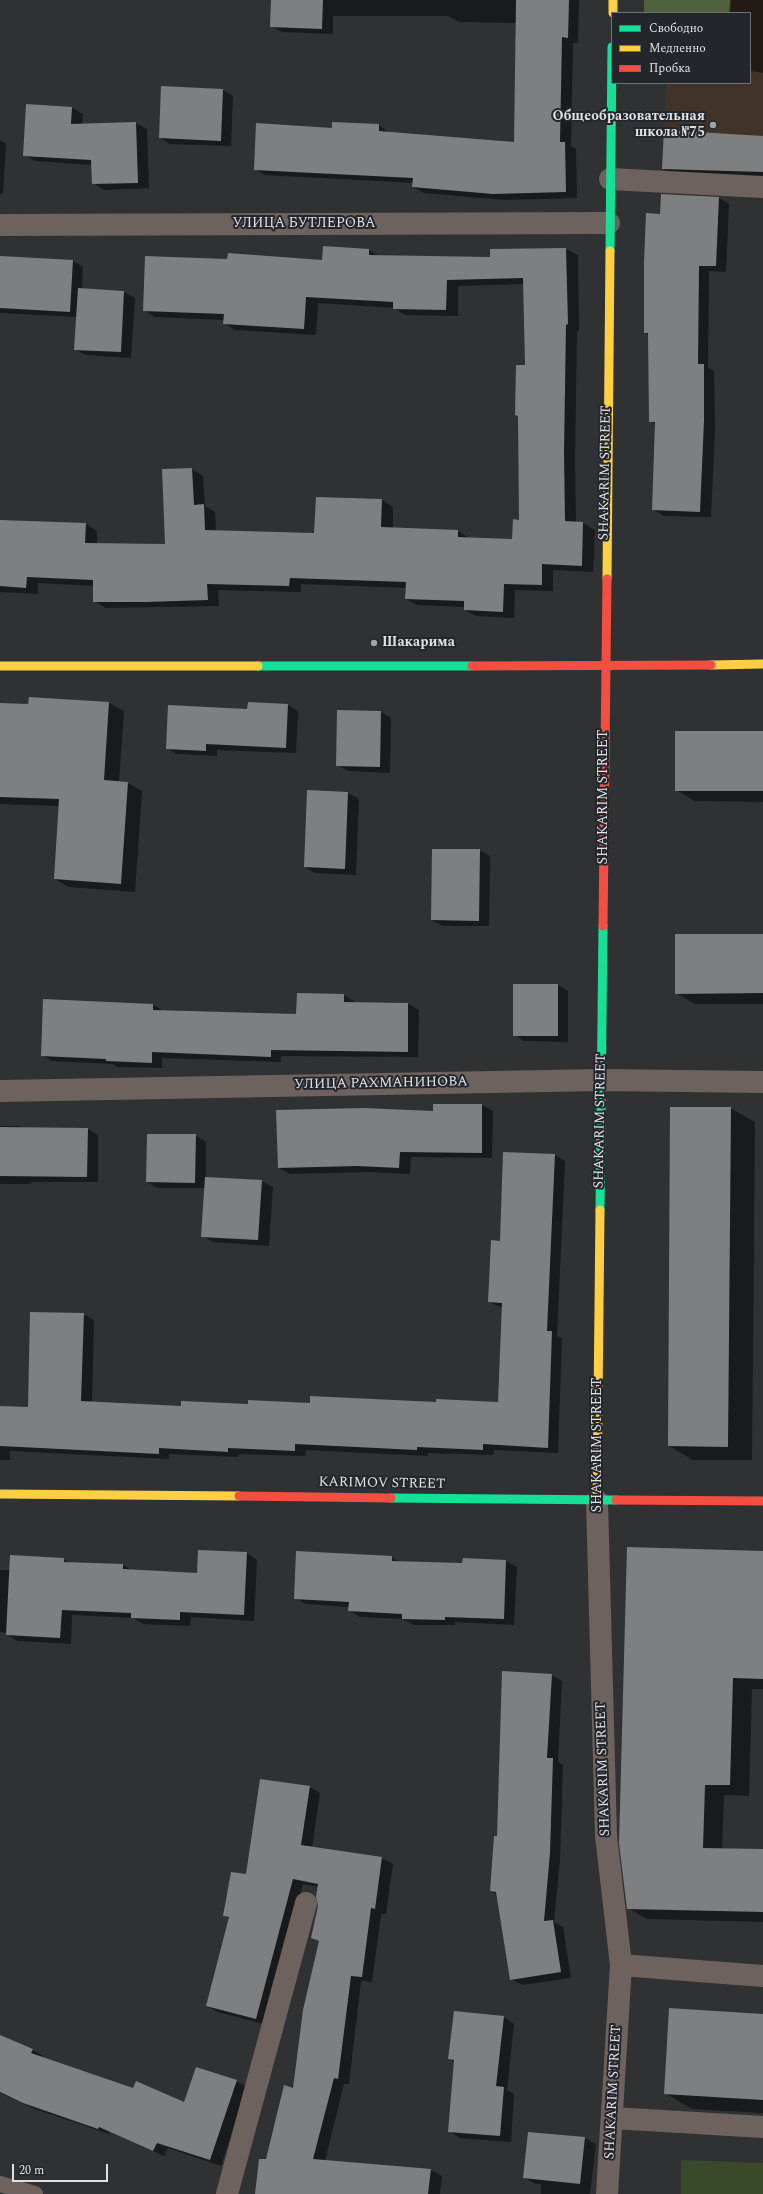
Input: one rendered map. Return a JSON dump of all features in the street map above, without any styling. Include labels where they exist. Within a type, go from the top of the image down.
[{"type":"street","points":[[613,0],[613,12]]},
{"type":"street","name":"SHAKARIM STREET","points":[[607,2194],[613,2118],[621,1964],[606,1836],[597,1501],[611,84]]},
{"type":"street","points":[[610,179],[763,187]]},
{"type":"street","name":"УЛИЦА БУТЛЕРОВА","points":[[0,224],[609,223]]},
{"type":"street","points":[[0,666],[605,666],[763,664]]},
{"type":"street","name":"УЛИЦА РАХМАНИНОВА","points":[[0,1091],[601,1080],[763,1082]]},
{"type":"street","name":"KARIMOV STREET","points":[[0,1494],[597,1501],[763,1501]]},
{"type":"street","points":[[227,2194],[306,1903]]},
{"type":"street","points":[[621,1964],[763,1976]]},
{"type":"street","points":[[613,2118],[763,2127]]},
{"type":"lane","points":[[0,2184],[35,2194]]},
{"type":"shaded area","name":"Общеобразовательная школа №75","points":[[670,0],[763,0],[763,172],[662,167],[666,84],[751,84],[751,12],[669,12]]},
{"type":"green space","points":[[644,0],[730,0],[729,12],[644,12]]},
{"type":"green space","points":[[681,2160],[763,2163],[763,2194],[681,2194]]},
{"type":"building","points":[[271,0],[323,0],[322,29],[270,27]]},
{"type":"building","points":[[516,0],[569,0],[568,38],[562,37],[560,142],[565,142],[566,192],[493,194],[412,187],[413,178],[254,170],[256,123],[332,128],[332,122],[379,124],[379,131],[514,142]]},
{"type":"building","points":[[161,86],[223,89],[221,141],[159,138]]},
{"type":"building","points":[[26,104],[72,107],[71,124],[136,122],[138,183],[92,184],[91,160],[23,156]]},
{"type":"building","points":[[664,130],[763,136],[763,172],[662,169]]},
{"type":"building","points":[[661,194],[719,197],[716,266],[699,266],[698,364],[704,364],[704,421],[700,512],[652,510],[655,422],[649,422],[648,333],[644,333],[644,263],[646,213],[660,214]]},
{"type":"building","points":[[323,246],[369,249],[369,255],[490,257],[490,249],[566,248],[568,324],[566,325],[564,452],[565,521],[583,522],[582,566],[542,564],[542,585],[504,584],[503,612],[464,610],[464,601],[405,599],[406,582],[290,578],[289,586],[207,584],[208,600],[146,602],[93,602],[93,580],[27,577],[26,588],[0,586],[0,520],[86,523],[85,543],[165,544],[162,469],[192,468],[194,505],[204,504],[205,530],[314,533],[316,497],[382,499],[381,527],[458,530],[458,537],[512,539],[513,519],[519,520],[518,416],[515,415],[516,365],[525,365],[523,278],[447,280],[446,310],[393,309],[393,302],[306,297],[304,329],[223,324],[224,314],[143,311],[145,256],[227,259],[228,253],[322,260]]},
{"type":"building","points":[[0,256],[73,260],[70,312],[0,308]]},
{"type":"building","points":[[78,288],[124,291],[121,352],[74,350]]},
{"type":"building","points":[[29,697],[109,702],[104,780],[128,782],[121,884],[54,879],[59,799],[0,797],[0,703],[28,704]]},
{"type":"building","points":[[248,702],[288,704],[286,748],[206,744],[206,751],[166,749],[168,705],[247,709]]},
{"type":"building","points":[[337,710],[381,711],[380,767],[336,766]]},
{"type":"building","points":[[675,731],[763,731],[763,791],[675,791]]},
{"type":"building","points":[[307,790],[348,792],[345,869],[304,867]]},
{"type":"building","points":[[432,849],[480,849],[479,921],[431,920]]},
{"type":"building","points":[[675,934],[763,934],[763,993],[675,994]]},
{"type":"building","points":[[513,984],[558,984],[558,1036],[513,1036]]},
{"type":"building","points":[[297,993],[344,994],[344,1002],[408,1003],[408,1052],[271,1050],[271,1057],[152,1052],[152,1063],[41,1056],[43,999],[153,1004],[153,1010],[296,1014]]},
{"type":"building","points":[[433,1104],[482,1104],[482,1153],[400,1152],[399,1168],[357,1166],[278,1168],[276,1110],[364,1108],[433,1111]]},
{"type":"building","points":[[670,1107],[731,1107],[728,1447],[668,1446]]},
{"type":"building","points":[[0,1127],[88,1128],[87,1177],[0,1176]]},
{"type":"building","points":[[147,1134],[196,1134],[195,1183],[146,1182]]},
{"type":"building","points":[[503,1152],[555,1154],[547,1331],[552,1331],[548,1448],[483,1444],[483,1450],[417,1447],[417,1450],[295,1444],[295,1451],[228,1448],[228,1452],[159,1448],[159,1454],[0,1446],[0,1406],[28,1407],[30,1312],[84,1313],[81,1401],[181,1406],[181,1401],[248,1404],[248,1400],[310,1403],[310,1396],[436,1402],[436,1399],[498,1402],[502,1303],[488,1302],[491,1240],[500,1241]]},
{"type":"building","points":[[205,1177],[262,1180],[258,1240],[201,1237]]},
{"type":"building","points":[[627,1547],[763,1551],[763,1679],[733,1678],[730,1785],[705,1785],[703,1848],[763,1849],[763,1912],[627,1909],[619,1843]]},
{"type":"building","points":[[198,1550],[247,1552],[244,1615],[180,1612],[180,1620],[131,1618],[131,1613],[62,1610],[60,1638],[6,1635],[10,1555],[64,1558],[64,1562],[123,1564],[123,1569],[197,1573]]},
{"type":"building","points":[[296,1551],[392,1556],[392,1561],[462,1563],[463,1558],[506,1560],[504,1619],[445,1617],[445,1620],[402,1619],[402,1614],[348,1611],[349,1602],[294,1599]]},
{"type":"building","points":[[502,1671],[552,1674],[547,1758],[553,1758],[550,1853],[544,1921],[553,1920],[561,1972],[510,1980],[496,1892],[490,1891],[494,1836],[497,1836]]},
{"type":"building","points":[[260,1779],[310,1786],[301,1845],[382,1857],[375,1909],[371,1908],[362,1977],[351,1976],[338,2079],[334,2078],[313,2159],[431,2169],[428,2194],[255,2194],[259,2159],[266,2159],[284,2085],[293,2088],[303,2010],[319,1941],[311,1938],[318,1906],[316,1897],[318,1884],[293,1879],[256,2019],[206,2006],[229,1917],[223,1916],[231,1872],[246,1874]]},
{"type":"building","points":[[669,2008],[763,2014],[763,2100],[664,2094]]},
{"type":"building","points":[[454,2011],[504,2016],[496,2086],[504,2087],[500,2136],[448,2132],[454,2060],[448,2059]]},
{"type":"building","points":[[0,2035],[33,2049],[31,2053],[133,2088],[136,2081],[184,2102],[196,2067],[237,2080],[210,2160],[157,2143],[153,2151],[99,2127],[98,2129],[23,2103],[0,2092]]},
{"type":"building","points":[[528,2132],[585,2137],[580,2184],[523,2178]]},
{"type":"traffic: fast","points":[[610,251],[612,84]]},
{"type":"traffic: fast","points":[[258,666],[472,666]]},
{"type":"traffic: fast","points":[[600,1210],[603,926]]},
{"type":"traffic: fast","points":[[391,1498],[616,1500]]},
{"type":"traffic: slow","points":[[613,0],[613,12]]},
{"type":"traffic: slow","points":[[607,579],[610,251]]},
{"type":"traffic: slow","points":[[711,665],[763,664]]},
{"type":"traffic: slow","points":[[0,666],[258,666]]},
{"type":"traffic: slow","points":[[597,1501],[600,1210]]},
{"type":"traffic: slow","points":[[0,1494],[239,1496]]},
{"type":"traffic: jam","points":[[603,926],[607,579]]},
{"type":"traffic: jam","points":[[472,666],[711,665]]},
{"type":"traffic: jam","points":[[239,1496],[391,1498]]},
{"type":"traffic: jam","points":[[616,1500],[763,1501]]},
{"type":"place","name":"Общеобразовательная школа №75","points":[[713,125]]},
{"type":"place","name":"Шакарима","points":[[374,643]]}]
